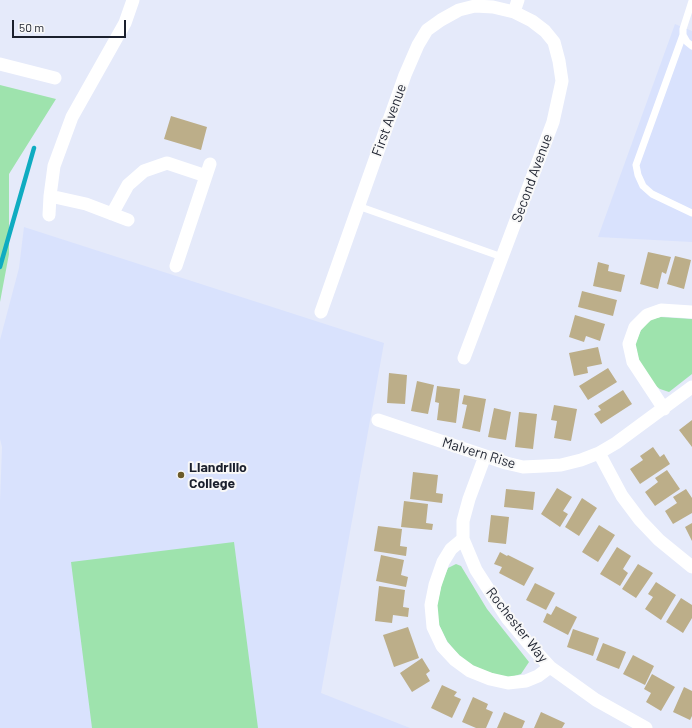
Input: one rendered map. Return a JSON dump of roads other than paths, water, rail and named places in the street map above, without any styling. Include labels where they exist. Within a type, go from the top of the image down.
[{"type":"street","points":[[49,215],[54,166],[72,116],[125,23],[133,0]]},
{"type":"street","name":"First Avenue","points":[[321,312],[405,75],[418,45],[427,30],[459,10],[475,6],[516,6]]},
{"type":"street","name":"Second Avenue","points":[[464,358],[553,122],[562,81],[554,42],[545,31],[516,6]]},
{"type":"street","points":[[0,64],[56,78]]},
{"type":"street","points":[[112,214],[128,185],[144,171],[167,163],[208,170],[176,266]]},
{"type":"street","points":[[50,196],[86,204],[128,220]]},
{"type":"street","points":[[664,409],[633,362],[629,344],[635,327],[647,315],[662,310],[692,312]]},
{"type":"street","name":"Malvern Rise","points":[[378,420],[506,463],[523,467],[561,465],[581,460],[599,453],[616,443],[692,387]]},
{"type":"street","points":[[599,453],[622,496],[640,520],[659,540],[692,567]]},
{"type":"street","name":"Rochester Way","points":[[485,456],[469,499],[463,521],[463,539],[476,570],[507,618],[550,667],[596,700],[646,728]]},
{"type":"street","name":"Rochester Way","points":[[463,539],[451,549],[443,562],[435,585],[431,605],[434,627],[442,646],[455,660],[470,671],[502,682],[508,683],[526,681],[538,676],[550,667]]},
{"type":"lane","points":[[692,2],[683,29],[683,35],[636,165],[638,175],[643,186],[652,194],[692,213]]},
{"type":"lane","points":[[683,35],[687,42],[692,46]]},
{"type":"lane","points":[[358,206],[502,257]]},
{"type":"waterway","points":[[0,267],[34,148]]},
{"type":"place","name":"Llandrillo College","points":[[181,475]]}]
